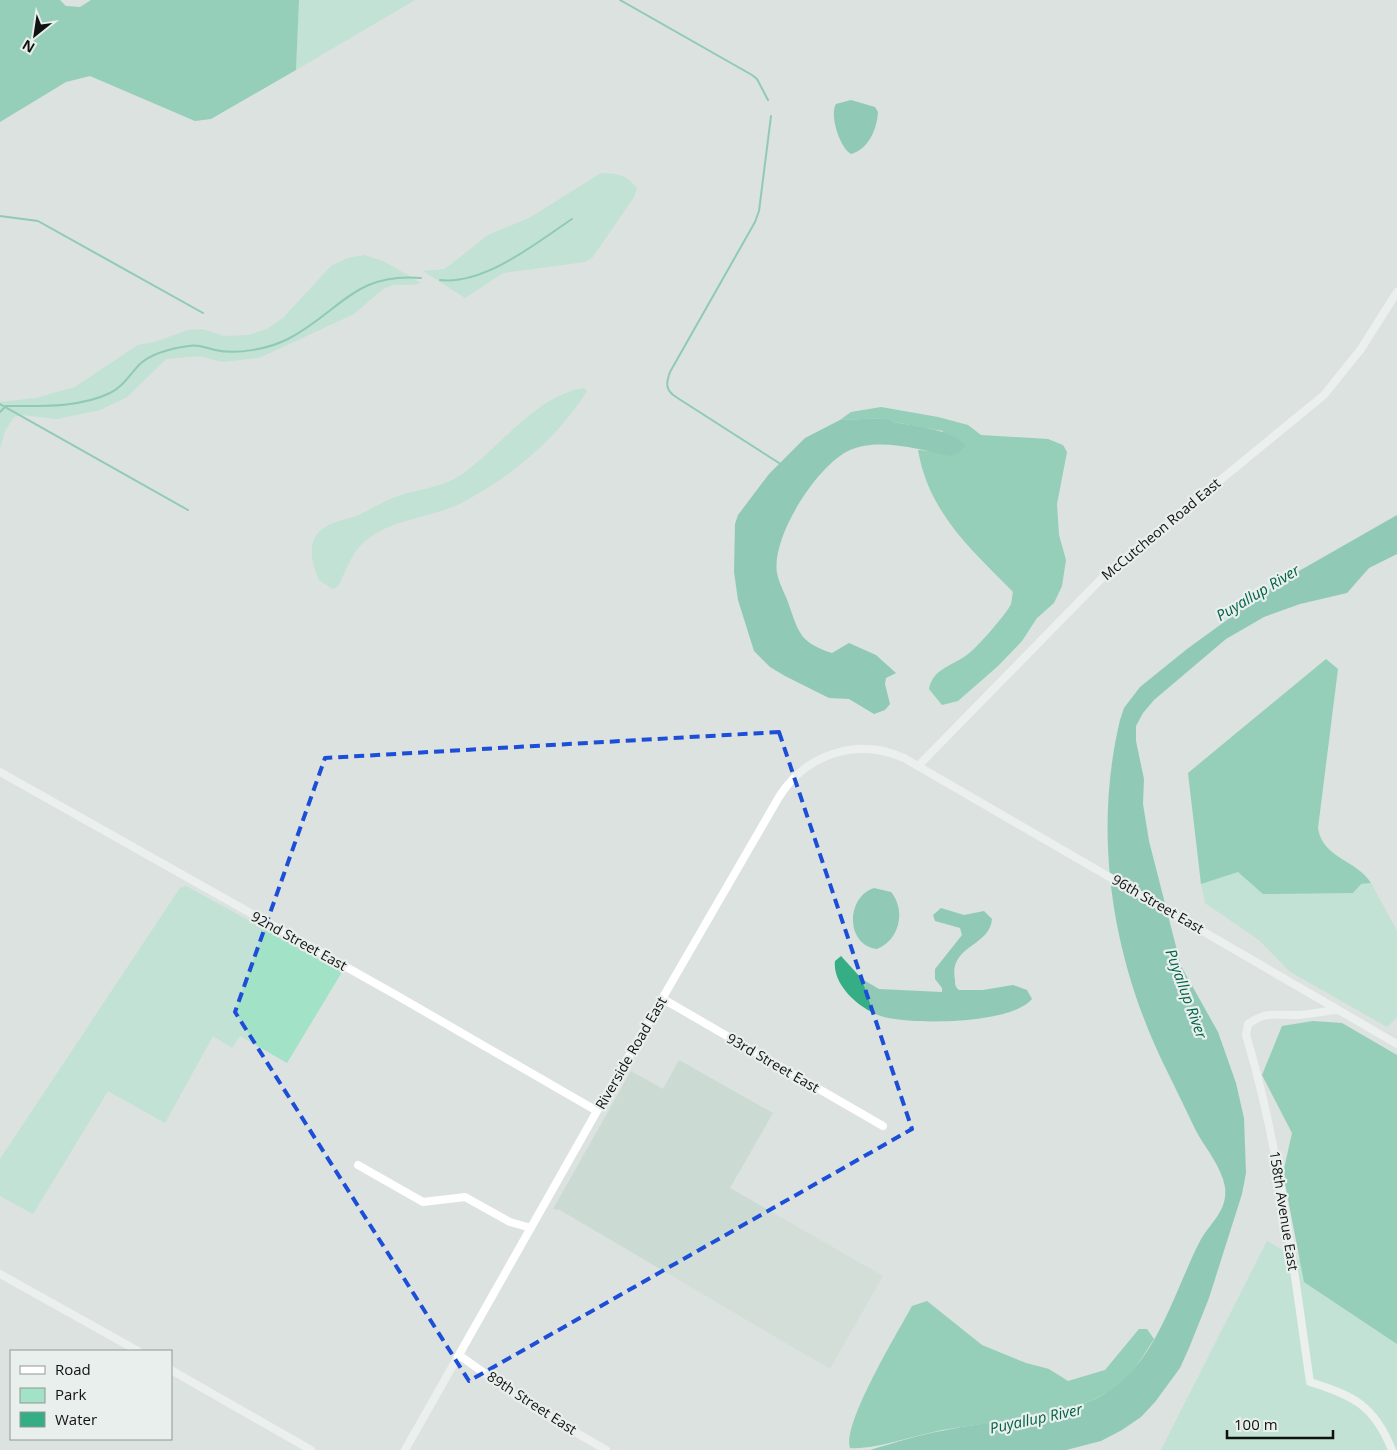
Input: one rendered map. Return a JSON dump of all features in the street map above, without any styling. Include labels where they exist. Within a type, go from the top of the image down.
[{"type":"street","name":"McCutcheon Road East","points":[[919,766],[1107,573],[1324,395],[1361,349],[1397,292]]},
{"type":"street","name":"Riverside Road East","points":[[405,1450],[597,1111],[779,797],[795,776],[819,759],[845,750],[869,748],[882,750],[919,766]]},
{"type":"street","name":"96th Street East","points":[[919,766],[1397,1044]]},
{"type":"street","name":"92nd Street East","points":[[0,772],[388,990],[597,1111]]},
{"type":"street","name":"93rd Street East","points":[[663,1000],[883,1126]]},
{"type":"street","name":"158th Avenue East","points":[[1338,1010],[1296,1015],[1270,1014],[1259,1016],[1248,1024],[1246,1035],[1266,1107],[1275,1151],[1310,1382],[1339,1392],[1361,1403],[1384,1430],[1392,1450]]},
{"type":"street","points":[[358,1165],[423,1202],[465,1197],[510,1222],[531,1228]]},
{"type":"street","points":[[0,1274],[136,1350]]},
{"type":"street","name":"89th Street East","points":[[459,1355],[532,1407],[606,1450]]},
{"type":"street","points":[[172,1371],[312,1450]]},
{"type":"highlighted area","points":[[779,732],[912,1129],[469,1381],[235,1012],[325,758]]},
{"type":"shaded area","points":[[0,0],[60,0],[66,6],[80,7],[91,0],[299,0],[296,70],[211,119],[195,121],[90,76],[66,82],[0,122]]},
{"type":"shaded area","points":[[881,407],[938,417],[968,425],[981,435],[1048,439],[1063,445],[1067,452],[1057,504],[1059,535],[1066,560],[1062,586],[1054,603],[1037,618],[1022,641],[998,666],[958,701],[942,705],[929,689],[931,682],[939,672],[972,651],[984,638],[1009,608],[1013,592],[967,544],[931,493],[923,472],[918,450],[930,451],[943,431],[894,422],[887,418],[840,420],[851,412]]},
{"type":"shaded area","points":[[1326,659],[1338,669],[1318,828],[1326,846],[1365,875],[1371,883],[1361,884],[1353,893],[1263,894],[1238,872],[1201,884],[1188,773]]},
{"type":"shaded area","points":[[1313,1021],[1342,1023],[1397,1055],[1397,1344],[1304,1282],[1283,1173],[1292,1133],[1262,1075],[1282,1026]]},
{"type":"shaded area","points":[[679,1060],[773,1113],[730,1188],[883,1276],[830,1369],[560,1210],[553,1209],[631,1071],[663,1089]]},
{"type":"shaded area","points":[[927,1301],[982,1345],[1026,1363],[1049,1369],[1068,1381],[1105,1370],[1139,1329],[1147,1329],[1154,1339],[1135,1368],[1118,1386],[1111,1391],[1071,1408],[1028,1417],[942,1430],[871,1447],[850,1448],[850,1436],[854,1419],[884,1356],[912,1306]]},
{"type":"green space","points":[[299,0],[415,0],[296,70]]},
{"type":"green space","points":[[601,173],[621,176],[629,180],[637,188],[634,197],[592,258],[585,262],[503,273],[465,298],[423,271],[445,269],[488,235],[531,217]]},
{"type":"green space","points":[[364,255],[385,262],[421,283],[393,285],[383,289],[354,314],[259,358],[222,362],[200,356],[166,359],[127,397],[100,410],[57,419],[22,415],[14,417],[5,431],[0,449],[0,402],[36,398],[75,387],[138,345],[155,342],[188,330],[202,329],[224,336],[248,335],[267,329],[284,317],[331,266],[348,258]]},
{"type":"green space","points":[[584,388],[587,391],[561,426],[514,470],[459,504],[395,525],[371,536],[357,549],[339,585],[333,589],[319,580],[313,562],[312,550],[315,538],[321,530],[336,522],[361,514],[393,498],[442,484],[458,477],[488,453],[533,412],[549,401],[566,393]]},
{"type":"green space","points":[[1238,872],[1361,884],[1371,883],[1397,931],[1397,1017],[1387,1027],[1289,971],[1259,940],[1205,903],[1201,884]]},
{"type":"green space","points":[[186,886],[342,972],[287,1063],[240,1036],[232,1048],[213,1036],[165,1123],[108,1091],[33,1214],[0,1196],[0,1159],[180,888]]},
{"type":"green space","points":[[1267,1241],[1397,1317],[1397,1450],[1161,1450]]},
{"type":"water","points":[[851,100],[875,107],[878,112],[871,138],[863,148],[851,154],[843,145],[837,131],[834,109],[836,104]]},
{"type":"water","points":[[887,418],[894,422],[950,435],[966,445],[959,453],[951,456],[914,448],[887,445],[862,446],[850,450],[837,458],[824,470],[811,486],[789,522],[781,541],[777,558],[779,581],[799,630],[807,641],[832,653],[849,643],[876,655],[896,673],[886,678],[885,684],[890,704],[885,710],[874,714],[849,699],[829,698],[785,676],[770,667],[754,651],[738,600],[734,572],[735,524],[738,515],[769,474],[805,438],[840,420]]},
{"type":"water","name":"Puyallup River","points":[[1397,515],[1397,554],[1369,568],[1347,593],[1300,604],[1264,617],[1226,639],[1154,700],[1143,713],[1136,726],[1136,741],[1144,779],[1143,804],[1149,841],[1181,966],[1218,1032],[1236,1083],[1244,1118],[1246,1173],[1242,1194],[1209,1298],[1180,1368],[1155,1402],[1141,1417],[1101,1441],[1066,1450],[870,1450],[906,1439],[960,1427],[1058,1411],[1095,1399],[1115,1387],[1132,1371],[1147,1352],[1159,1331],[1199,1243],[1221,1210],[1224,1203],[1225,1187],[1220,1172],[1196,1131],[1148,1028],[1133,986],[1121,942],[1108,854],[1108,809],[1112,764],[1120,720],[1124,708],[1140,687],[1187,649],[1278,583]]},
{"type":"water","points":[[874,888],[891,892],[896,899],[899,916],[898,924],[891,939],[877,949],[867,946],[859,939],[853,920],[854,910],[858,901],[865,893]]},
{"type":"water","points":[[941,908],[964,915],[984,911],[992,919],[990,928],[963,953],[954,968],[955,984],[959,990],[983,990],[1013,985],[1027,990],[1032,999],[1021,1007],[984,1018],[917,1021],[898,1020],[875,1014],[850,996],[843,988],[835,970],[835,961],[841,956],[862,979],[879,989],[942,992],[942,988],[935,979],[935,969],[962,935],[960,928],[935,921],[933,915]]},
{"type":"waterway","points":[[620,0],[752,75],[757,79],[768,100]]},
{"type":"waterway","points":[[771,116],[759,211],[755,222],[670,372],[667,383],[668,389],[676,397],[779,463]]},
{"type":"waterway","points":[[0,216],[38,221],[203,313]]},
{"type":"waterway","points":[[440,280],[457,280],[475,276],[492,269],[526,250],[572,219]]},
{"type":"waterway","points":[[0,412],[6,406],[72,404],[98,398],[119,387],[145,360],[170,350],[202,346],[233,352],[271,346],[288,339],[306,328],[363,288],[379,281],[398,278],[421,278]]},
{"type":"waterway","points":[[0,404],[188,510]]}]
